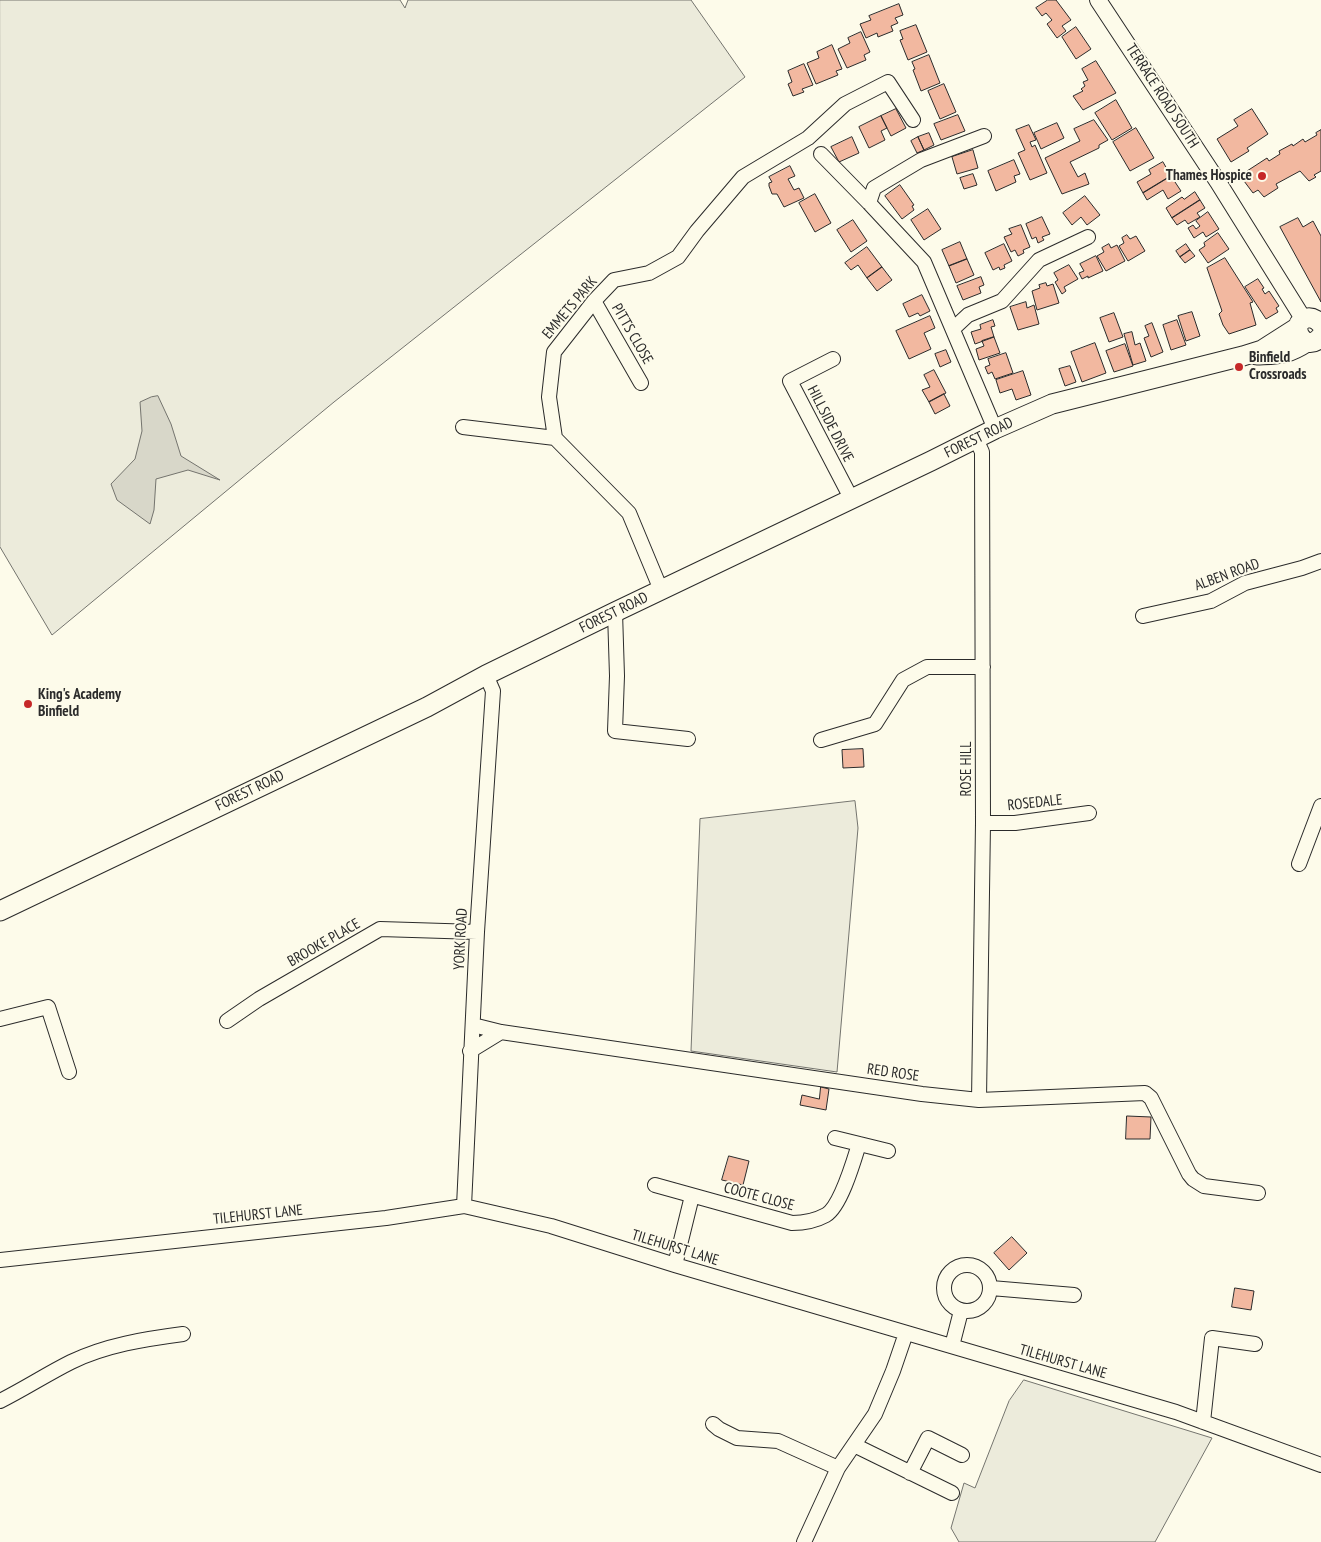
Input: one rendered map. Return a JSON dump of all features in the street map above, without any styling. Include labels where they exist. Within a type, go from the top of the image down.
[{"type":"main road","name":"FOREST ROAD","points":[[0,911],[427,707],[486,675],[995,429],[1052,404],[1243,356],[1283,354],[1292,351],[1315,331]]},
{"type":"street","name":"TERRACE ROAD SOUTH","points":[[1098,0],[1315,331]]},
{"type":"street","name":"EMMETS PARK","points":[[555,438],[549,397],[554,352],[594,301],[614,280],[649,273],[678,257],[697,231],[743,177],[808,138],[845,104],[888,82],[913,120]]},
{"type":"street","points":[[869,203],[874,188],[921,160],[984,136]]},
{"type":"street","points":[[821,154],[924,262],[995,429]]},
{"type":"street","points":[[953,329],[968,315],[1002,301],[1039,260],[1088,237]]},
{"type":"street","name":"PITTS CLOSE","points":[[594,301],[641,383]]},
{"type":"street","name":"HILLSIDE DRIVE","points":[[833,359],[790,381],[851,498]]},
{"type":"street","points":[[463,427],[555,438],[629,513],[661,590]]},
{"type":"street","name":"ROSE HILL","points":[[976,439],[982,452],[983,667],[983,824],[978,1100]]},
{"type":"street","name":"ALBEN ROAD","points":[[1143,616],[1210,601],[1245,583],[1321,561]]},
{"type":"street","points":[[615,612],[617,676],[615,731],[688,739]]},
{"type":"street","points":[[821,740],[875,724],[903,680],[927,667],[983,667]]},
{"type":"street","name":"YORK ROAD","points":[[464,1206],[470,1051],[493,691],[486,675]]},
{"type":"street","points":[[1299,864],[1321,806]]},
{"type":"street","name":"ROSEDALE","points":[[983,824],[1015,823],[1089,813]]},
{"type":"street","name":"BROOKE PLACE","points":[[227,1020],[259,999],[380,929],[477,932]]},
{"type":"street","points":[[0,1019],[48,1006],[70,1072]]},
{"type":"street","name":"RED ROSE","points":[[473,1025],[501,1032],[978,1100],[1145,1092],[1151,1098],[1193,1179],[1204,1186],[1258,1193]]},
{"type":"street","points":[[470,1051],[501,1032]]},
{"type":"street","points":[[835,1138],[888,1151]]},
{"type":"street","name":"COOTE CLOSE","points":[[655,1185],[792,1223],[808,1223],[828,1214],[843,1192],[859,1144]]},
{"type":"street","points":[[676,1265],[692,1196]]},
{"type":"street","name":"TILEHURST LANE","points":[[0,1260],[386,1218],[464,1206],[551,1226],[676,1265],[1176,1412],[1321,1465]]},
{"type":"street","points":[[964,1265],[972,1265],[979,1268],[985,1274],[989,1280],[990,1288],[989,1295],[981,1307],[975,1310],[961,1311],[954,1308],[948,1302],[944,1287],[950,1272],[964,1265]]},
{"type":"street","points":[[990,1288],[1074,1295]]},
{"type":"street","points":[[952,1346],[961,1311]]},
{"type":"street","points":[[804,1542],[838,1468],[875,1414],[906,1333]]},
{"type":"street","points":[[0,1401],[80,1358],[116,1345],[183,1334]]},
{"type":"street","points":[[1203,1422],[1212,1338],[1255,1344]]},
{"type":"street","points":[[713,1424],[737,1438],[778,1441],[838,1468]]},
{"type":"street","points":[[910,1473],[928,1438],[962,1455]]},
{"type":"street","points":[[854,1445],[952,1493]]},
{"type":"shaded area","points":[[0,0],[400,0],[405,8],[408,0],[691,0],[745,77],[334,402],[52,635],[0,547]]},
{"type":"shaded area","points":[[158,396],[171,424],[181,456],[220,480],[188,470],[156,479],[154,510],[150,524],[117,500],[111,484],[135,459],[142,431],[140,402]]},
{"type":"shaded area","points":[[855,801],[858,828],[837,1072],[691,1051],[700,819]]},
{"type":"shaded area","points":[[1024,1380],[1212,1438],[1155,1542],[959,1542],[951,1528],[964,1483],[975,1488],[1009,1401]]},
{"type":"building","points":[[1048,0],[1056,0],[1071,20],[1062,26],[1066,31],[1057,38],[1047,24],[1052,20],[1046,13],[1042,16],[1036,8]]},
{"type":"building","points":[[899,4],[903,15],[895,18],[898,23],[891,26],[893,31],[878,37],[877,33],[866,38],[860,24],[871,20],[869,16]]},
{"type":"building","points":[[916,25],[927,52],[908,60],[900,40],[903,39],[900,31]]},
{"type":"building","points":[[1076,27],[1091,49],[1076,59],[1062,37]]},
{"type":"building","points":[[861,32],[870,52],[864,55],[866,60],[847,68],[838,49],[850,43],[848,38]]},
{"type":"building","points":[[832,45],[842,69],[836,71],[838,75],[816,84],[807,63],[819,58],[817,52]]},
{"type":"building","points":[[929,55],[940,83],[921,91],[912,62]]},
{"type":"building","points":[[1096,61],[1116,93],[1083,110],[1073,96],[1083,91],[1081,89],[1085,86],[1083,82],[1088,80],[1082,69]]},
{"type":"building","points":[[804,64],[813,85],[802,89],[804,92],[793,96],[788,84],[792,82],[788,71]]},
{"type":"building","points":[[944,84],[956,112],[940,119],[928,91]]},
{"type":"building","points":[[1116,100],[1132,128],[1112,140],[1095,113]]},
{"type":"building","points":[[896,109],[906,128],[891,136],[881,116]]},
{"type":"building","points":[[1252,109],[1268,134],[1247,148],[1249,151],[1231,162],[1217,139],[1238,126],[1234,120]]},
{"type":"building","points":[[958,115],[965,131],[941,140],[934,124]]},
{"type":"building","points":[[881,116],[887,128],[881,131],[885,140],[869,148],[859,127]]},
{"type":"building","points":[[1094,120],[1108,140],[1099,145],[1099,148],[1070,162],[1078,177],[1085,173],[1089,184],[1062,194],[1045,158],[1080,141],[1074,129]]},
{"type":"building","points":[[1057,123],[1064,138],[1041,149],[1034,133]]},
{"type":"building","points":[[1029,125],[1036,140],[1030,142],[1032,147],[1035,145],[1047,173],[1030,180],[1018,153],[1025,150],[1016,130]]},
{"type":"building","points":[[1136,128],[1154,158],[1130,171],[1113,142]]},
{"type":"building","points":[[1321,130],[1321,171],[1314,175],[1316,177],[1309,181],[1300,171],[1276,184],[1278,188],[1264,197],[1258,190],[1253,193],[1241,177],[1267,158],[1269,161],[1280,154],[1279,151],[1292,144],[1293,146],[1303,139],[1305,142],[1317,135],[1316,133]]},
{"type":"building","points":[[929,133],[934,145],[924,150],[918,137]]},
{"type":"building","points":[[852,137],[859,153],[839,162],[831,147]]},
{"type":"building","points":[[918,137],[924,150],[917,153],[911,141]]},
{"type":"building","points":[[973,150],[978,168],[957,174],[952,157]]},
{"type":"building","points":[[1014,160],[1020,174],[1014,176],[1016,182],[996,191],[988,171]]},
{"type":"building","points":[[1163,162],[1171,176],[1143,193],[1137,182],[1151,174],[1149,170]]},
{"type":"building","points":[[790,166],[795,176],[788,179],[794,190],[799,188],[804,198],[784,207],[777,194],[772,194],[769,183],[772,182],[769,177]]},
{"type":"building","points":[[973,174],[977,185],[964,189],[960,178]]},
{"type":"building","points":[[1171,176],[1181,191],[1168,199],[1163,190],[1147,200],[1143,193]]},
{"type":"building","points":[[900,185],[914,205],[912,206],[914,210],[902,219],[885,196]]},
{"type":"building","points":[[1195,192],[1200,200],[1172,218],[1166,208],[1182,197],[1184,199]]},
{"type":"building","points":[[815,194],[831,223],[815,232],[799,203]]},
{"type":"building","points":[[1085,196],[1100,215],[1087,225],[1081,217],[1072,225],[1063,213]]},
{"type":"building","points":[[1200,200],[1205,208],[1197,213],[1200,217],[1188,224],[1185,220],[1177,225],[1172,218]]},
{"type":"building","points":[[928,209],[941,229],[924,240],[911,220]]},
{"type":"building","points":[[1208,212],[1219,229],[1206,237],[1203,232],[1194,238],[1188,228],[1193,225],[1196,229],[1200,226],[1196,221]]},
{"type":"building","points":[[1042,217],[1050,234],[1042,237],[1044,240],[1038,243],[1036,237],[1032,239],[1026,224]]},
{"type":"building","points":[[1298,218],[1303,227],[1313,221],[1321,236],[1321,302],[1280,227]]},
{"type":"building","points":[[853,220],[867,241],[851,252],[837,230]]},
{"type":"building","points":[[1021,225],[1030,247],[1023,250],[1024,253],[1018,256],[1015,250],[1011,252],[1004,237],[1012,234],[1009,229]]},
{"type":"building","points":[[1218,233],[1229,249],[1208,263],[1199,250],[1205,246],[1204,243]]},
{"type":"building","points":[[1127,235],[1130,239],[1136,236],[1145,251],[1128,261],[1119,246],[1124,243],[1122,238]]},
{"type":"building","points":[[960,242],[967,259],[949,266],[942,250]]},
{"type":"building","points":[[1004,244],[1012,261],[1004,265],[1005,268],[1000,270],[999,267],[993,270],[985,253]]},
{"type":"building","points":[[1109,244],[1111,248],[1117,245],[1125,261],[1106,271],[1097,256],[1104,252],[1102,248]]},
{"type":"building","points":[[1186,244],[1190,250],[1180,257],[1176,251]]},
{"type":"building","points":[[867,247],[882,267],[867,278],[858,265],[851,270],[845,263]]},
{"type":"building","points":[[1190,250],[1195,256],[1185,263],[1180,257]]},
{"type":"building","points":[[1096,256],[1103,271],[1082,279],[1079,273],[1084,271],[1080,264]]},
{"type":"building","points":[[1225,258],[1253,302],[1250,303],[1256,325],[1229,334],[1219,314],[1222,311],[1207,268]]},
{"type":"building","points":[[967,259],[974,275],[956,283],[949,266]]},
{"type":"building","points":[[1069,265],[1078,279],[1064,287],[1066,291],[1062,294],[1055,282],[1058,280],[1054,273]]},
{"type":"building","points":[[882,267],[892,280],[877,291],[867,278]]},
{"type":"building","points":[[981,277],[984,285],[979,287],[981,293],[963,300],[957,286]]},
{"type":"building","points":[[1258,279],[1264,288],[1262,289],[1265,294],[1269,291],[1279,306],[1276,308],[1278,312],[1266,319],[1245,287]]},
{"type":"building","points":[[1046,283],[1047,286],[1053,284],[1059,303],[1037,310],[1032,291],[1040,288],[1039,285]]},
{"type":"building","points":[[922,295],[930,311],[920,316],[918,313],[909,317],[903,304]]},
{"type":"building","points":[[1026,302],[1027,308],[1034,305],[1039,324],[1018,330],[1010,307]]},
{"type":"building","points":[[1192,312],[1200,336],[1186,341],[1178,316]]},
{"type":"building","points":[[1114,313],[1123,337],[1109,342],[1100,318]]},
{"type":"building","points":[[930,316],[935,328],[924,333],[931,349],[909,359],[896,331]]},
{"type":"building","points":[[993,320],[995,326],[991,327],[994,337],[975,344],[971,332],[981,329],[980,325]]},
{"type":"building","points":[[1177,320],[1186,345],[1171,350],[1163,325]]},
{"type":"building","points":[[1152,323],[1163,352],[1151,357],[1144,338],[1149,336],[1145,326]]},
{"type":"building","points":[[1132,332],[1135,345],[1140,343],[1146,361],[1133,365],[1124,334]]},
{"type":"building","points":[[994,337],[1000,353],[979,360],[976,349],[984,346],[982,341]]},
{"type":"building","points":[[1095,343],[1106,373],[1082,382],[1071,352]]},
{"type":"building","points":[[1125,344],[1133,366],[1114,372],[1106,351]]},
{"type":"building","points":[[946,350],[951,362],[940,367],[935,354]]},
{"type":"building","points":[[1006,353],[1013,373],[995,379],[992,372],[988,374],[985,367],[990,365],[988,359]]},
{"type":"building","points":[[1070,366],[1076,382],[1065,386],[1059,369]]},
{"type":"building","points":[[934,370],[946,393],[929,402],[922,390],[930,387],[924,375]]},
{"type":"building","points":[[1023,371],[1031,395],[1016,400],[1012,389],[1000,393],[996,380]]},
{"type":"building","points":[[944,394],[950,406],[935,414],[929,402]]},
{"type":"building","points":[[863,749],[864,767],[843,768],[842,750]]},
{"type":"building","points":[[821,1087],[829,1089],[826,1110],[800,1105],[802,1095],[819,1099]]},
{"type":"building","points":[[1127,1116],[1151,1117],[1150,1139],[1126,1139]]},
{"type":"building","points":[[729,1156],[749,1161],[743,1185],[722,1180]]},
{"type":"building","points":[[1012,1237],[1027,1253],[1009,1270],[994,1253]]},
{"type":"building","points":[[1235,1288],[1254,1291],[1251,1310],[1232,1307]]},
{"type":"place","name":"Thames Hospice","points":[[1262,176]]},
{"type":"place","name":"Binfield Crossroads","points":[[1239,367]]},
{"type":"place","name":"King's Academy Binfield","points":[[28,704]]}]
